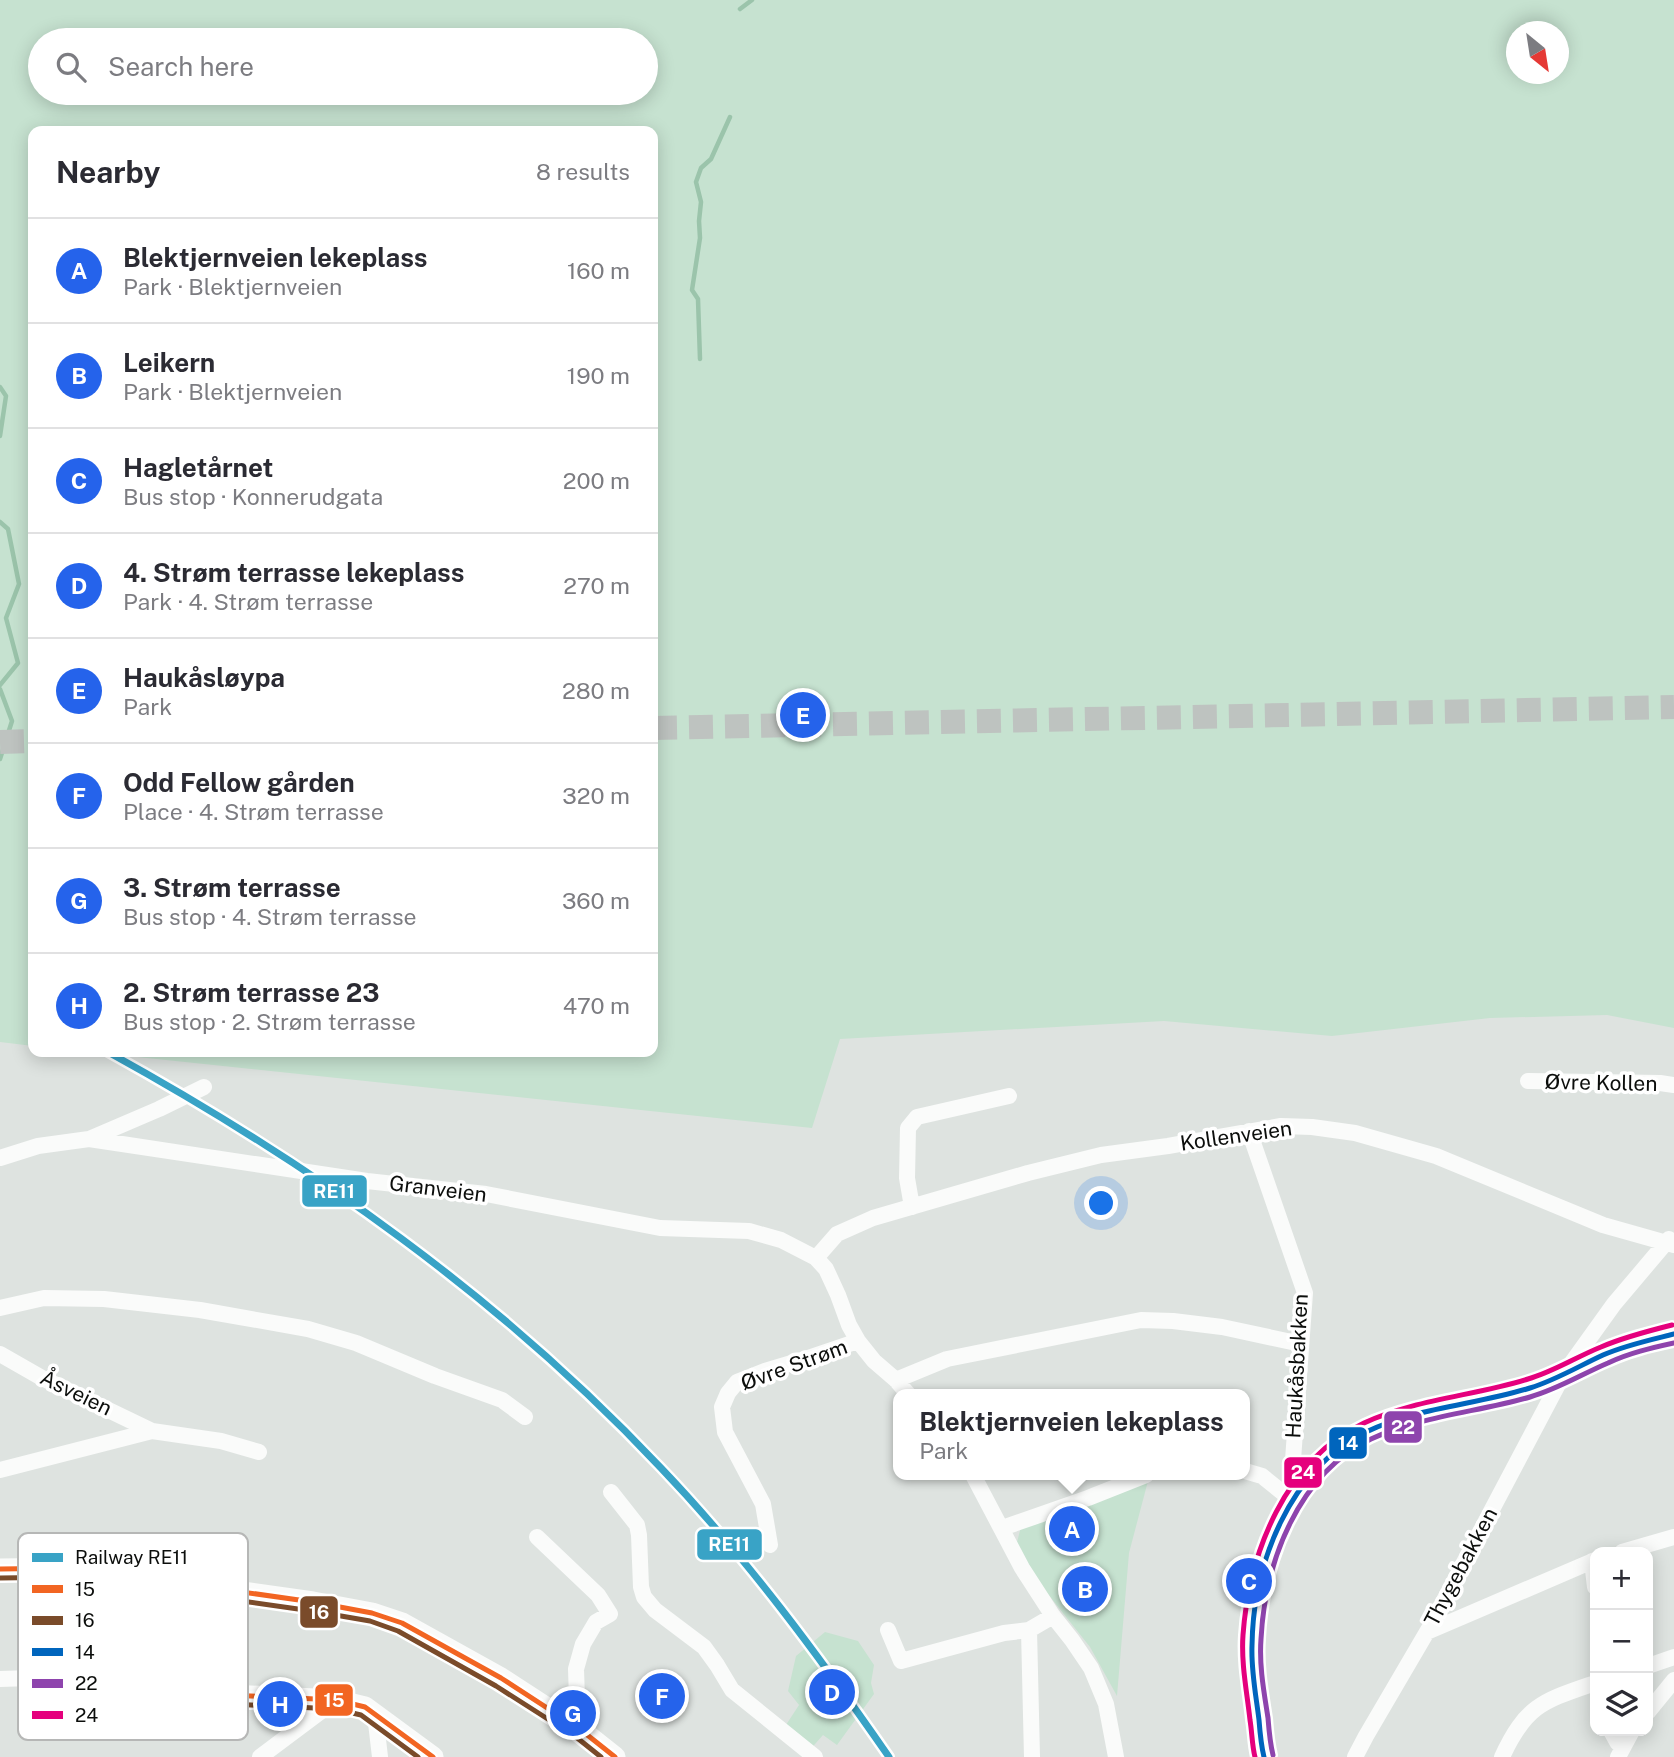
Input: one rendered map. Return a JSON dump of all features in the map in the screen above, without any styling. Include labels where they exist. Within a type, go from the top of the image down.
[{"type":"main road","points":[[1264,1757],[1252,1666],[1252,1626],[1268,1550],[1293,1501],[1310,1476],[1351,1440],[1384,1425],[1458,1404],[1530,1388],[1561,1386],[1601,1356],[1639,1342],[1674,1334]]},
{"type":"main road","points":[[0,1569],[18,1569]]},
{"type":"main road","points":[[248,1593],[313,1602],[402,1623],[490,1672],[581,1730],[615,1757]]},
{"type":"main road","points":[[248,1696],[336,1700],[365,1707],[433,1757]]},
{"type":"street","name":"Øvre Kollen","points":[[1528,1081],[1674,1085]]},
{"type":"street","name":"Granveien","points":[[0,1158],[38,1146],[89,1139],[204,1087]]},
{"type":"street","points":[[912,1207],[907,1178],[908,1128],[917,1116],[1009,1097]]},
{"type":"street","name":"Kollenveien","points":[[816,1258],[836,1234],[873,1218],[1028,1172],[1101,1155],[1281,1126],[1355,1133],[1436,1156],[1603,1225],[1671,1241]]},
{"type":"street","name":"Haukåsbakken","points":[[1249,1131],[1305,1293],[1293,1460],[1310,1476]]},
{"type":"street","name":"Granveien","points":[[89,1139],[367,1181],[486,1194],[660,1228],[750,1231],[781,1240],[816,1258]]},
{"type":"street","name":"Thygebakken","points":[[1355,1757],[1427,1632],[1561,1386],[1614,1304],[1671,1241]]},
{"type":"street","points":[[816,1258],[826,1269],[858,1341],[874,1361],[904,1389]]},
{"type":"street","points":[[0,1308],[44,1298],[104,1298],[200,1310],[308,1329],[356,1343],[502,1401],[525,1417]]},
{"type":"street","points":[[896,1380],[947,1359],[1141,1320],[1222,1327],[1301,1344]]},
{"type":"street","name":"Øvre Strøm","points":[[770,1545],[763,1504],[725,1432],[722,1407],[737,1382],[858,1341]]},
{"type":"street","name":"Åsveien","points":[[0,1354],[42,1378],[152,1431],[221,1441],[259,1451]]},
{"type":"street","name":"Åsveien","points":[[0,1470],[152,1431]]},
{"type":"street","points":[[1250,1472],[1262,1476],[1293,1501]]},
{"type":"street","points":[[977,1480],[1022,1568],[1091,1668],[1106,1704],[1116,1757]]},
{"type":"street","points":[[1002,1528],[1133,1480]]},
{"type":"street","points":[[611,1492],[637,1525],[640,1587],[644,1597],[655,1610],[704,1647],[732,1690],[815,1757]]},
{"type":"street","points":[[1639,1547],[1674,1537]]},
{"type":"street","points":[[537,1538],[598,1595],[610,1614],[596,1622],[583,1644],[576,1669],[576,1699],[581,1730]]},
{"type":"street","points":[[1427,1632],[1590,1563]]},
{"type":"street","points":[[888,1630],[901,1661],[992,1636],[1029,1630],[1053,1616]]},
{"type":"street","points":[[1029,1630],[1032,1757]]},
{"type":"street","points":[[1653,1664],[1674,1657]]},
{"type":"street","points":[[0,1679],[18,1678]]},
{"type":"street","points":[[1653,1706],[1674,1680]]},
{"type":"street","points":[[1502,1757],[1518,1726],[1532,1711],[1541,1704],[1590,1686]]},
{"type":"street","points":[[260,1757],[336,1700]]},
{"type":"street","points":[[375,1714],[380,1757]]},
{"type":"street","points":[[1620,1752],[1629,1736]]},
{"type":"green space","points":[[0,0],[1674,0],[1674,1028],[1607,1015],[1490,1018],[1332,1036],[1164,1021],[840,1039],[812,1128],[138,1057],[658,1057],[658,126],[28,126],[28,1045],[0,1042]]},
{"type":"green space","points":[[1148,1481],[1129,1553],[1117,1696],[1090,1647],[1028,1569],[1017,1542],[1021,1527]]},
{"type":"green space","points":[[825,1632],[858,1641],[874,1665],[871,1683],[874,1694],[837,1745],[823,1735],[808,1752],[782,1731],[799,1705],[788,1691],[796,1656]]},
{"type":"waterway","points":[[740,9],[752,0]]},
{"type":"waterway","points":[[700,359],[698,299],[692,290],[700,238],[701,202],[696,182],[701,168],[711,159],[730,117]]},
{"type":"waterway","points":[[0,387],[6,396],[0,436]]},
{"type":"waterway","points":[[0,522],[8,529],[19,584],[6,618],[18,663],[0,685]]},
{"type":"waterway","points":[[0,689],[12,721],[0,759]]},
{"type":"tunnel","points":[[658,728],[1674,707]]},
{"type":"tunnel","points":[[0,742],[28,741]]},
{"type":"rail line","name":"RE11","points":[[117,1057],[184,1095],[331,1188],[401,1238],[536,1347],[661,1468],[723,1536],[809,1645],[889,1757]]},
{"type":"transit line","name":"24","points":[[1255,1757],[1243,1657],[1243,1635],[1253,1572],[1276,1512],[1313,1460],[1336,1439],[1384,1415],[1528,1379],[1610,1343],[1672,1325]]},
{"type":"transit line","name":"14","points":[[1264,1757],[1252,1655],[1259,1583],[1280,1522],[1296,1495],[1316,1470],[1339,1449],[1385,1424],[1530,1388],[1612,1351],[1674,1334]]},
{"type":"transit line","name":"22","points":[[1273,1755],[1261,1669],[1264,1610],[1278,1551],[1290,1523],[1305,1497],[1324,1474],[1345,1454],[1390,1431],[1540,1394],[1624,1356],[1674,1343]]},
{"type":"transit line","name":"15","points":[[0,1569],[18,1569]]},
{"type":"transit line","name":"16","points":[[0,1578],[18,1578]]},
{"type":"transit line","name":"15","points":[[248,1593],[372,1613],[402,1623],[501,1678],[581,1730],[615,1757]]},
{"type":"transit line","name":"16","points":[[248,1602],[370,1621],[398,1631],[496,1686],[576,1737],[601,1757]]},
{"type":"transit line","name":"15","points":[[248,1696],[336,1700],[365,1707],[433,1757]]},
{"type":"transit line","name":"16","points":[[248,1705],[335,1709],[361,1715],[418,1757]]},
{"type":"place","name":"Haukåsløypa","points":[[803,715]]},
{"type":"place","name":"Blektjernveien lekeplass","points":[[1072,1529]]},
{"type":"place","name":"Hagletårnet","points":[[1249,1581]]},
{"type":"place","name":"Leikern","points":[[1085,1589]]},
{"type":"place","name":"4. Strøm terrasse lekeplass","points":[[832,1692]]},
{"type":"place","name":"Odd Fellow gården","points":[[662,1696]]},
{"type":"place","name":"2. Strøm terrasse 23","points":[[280,1704]]},
{"type":"place","name":"3. Strøm terrasse","points":[[573,1713]]}]
